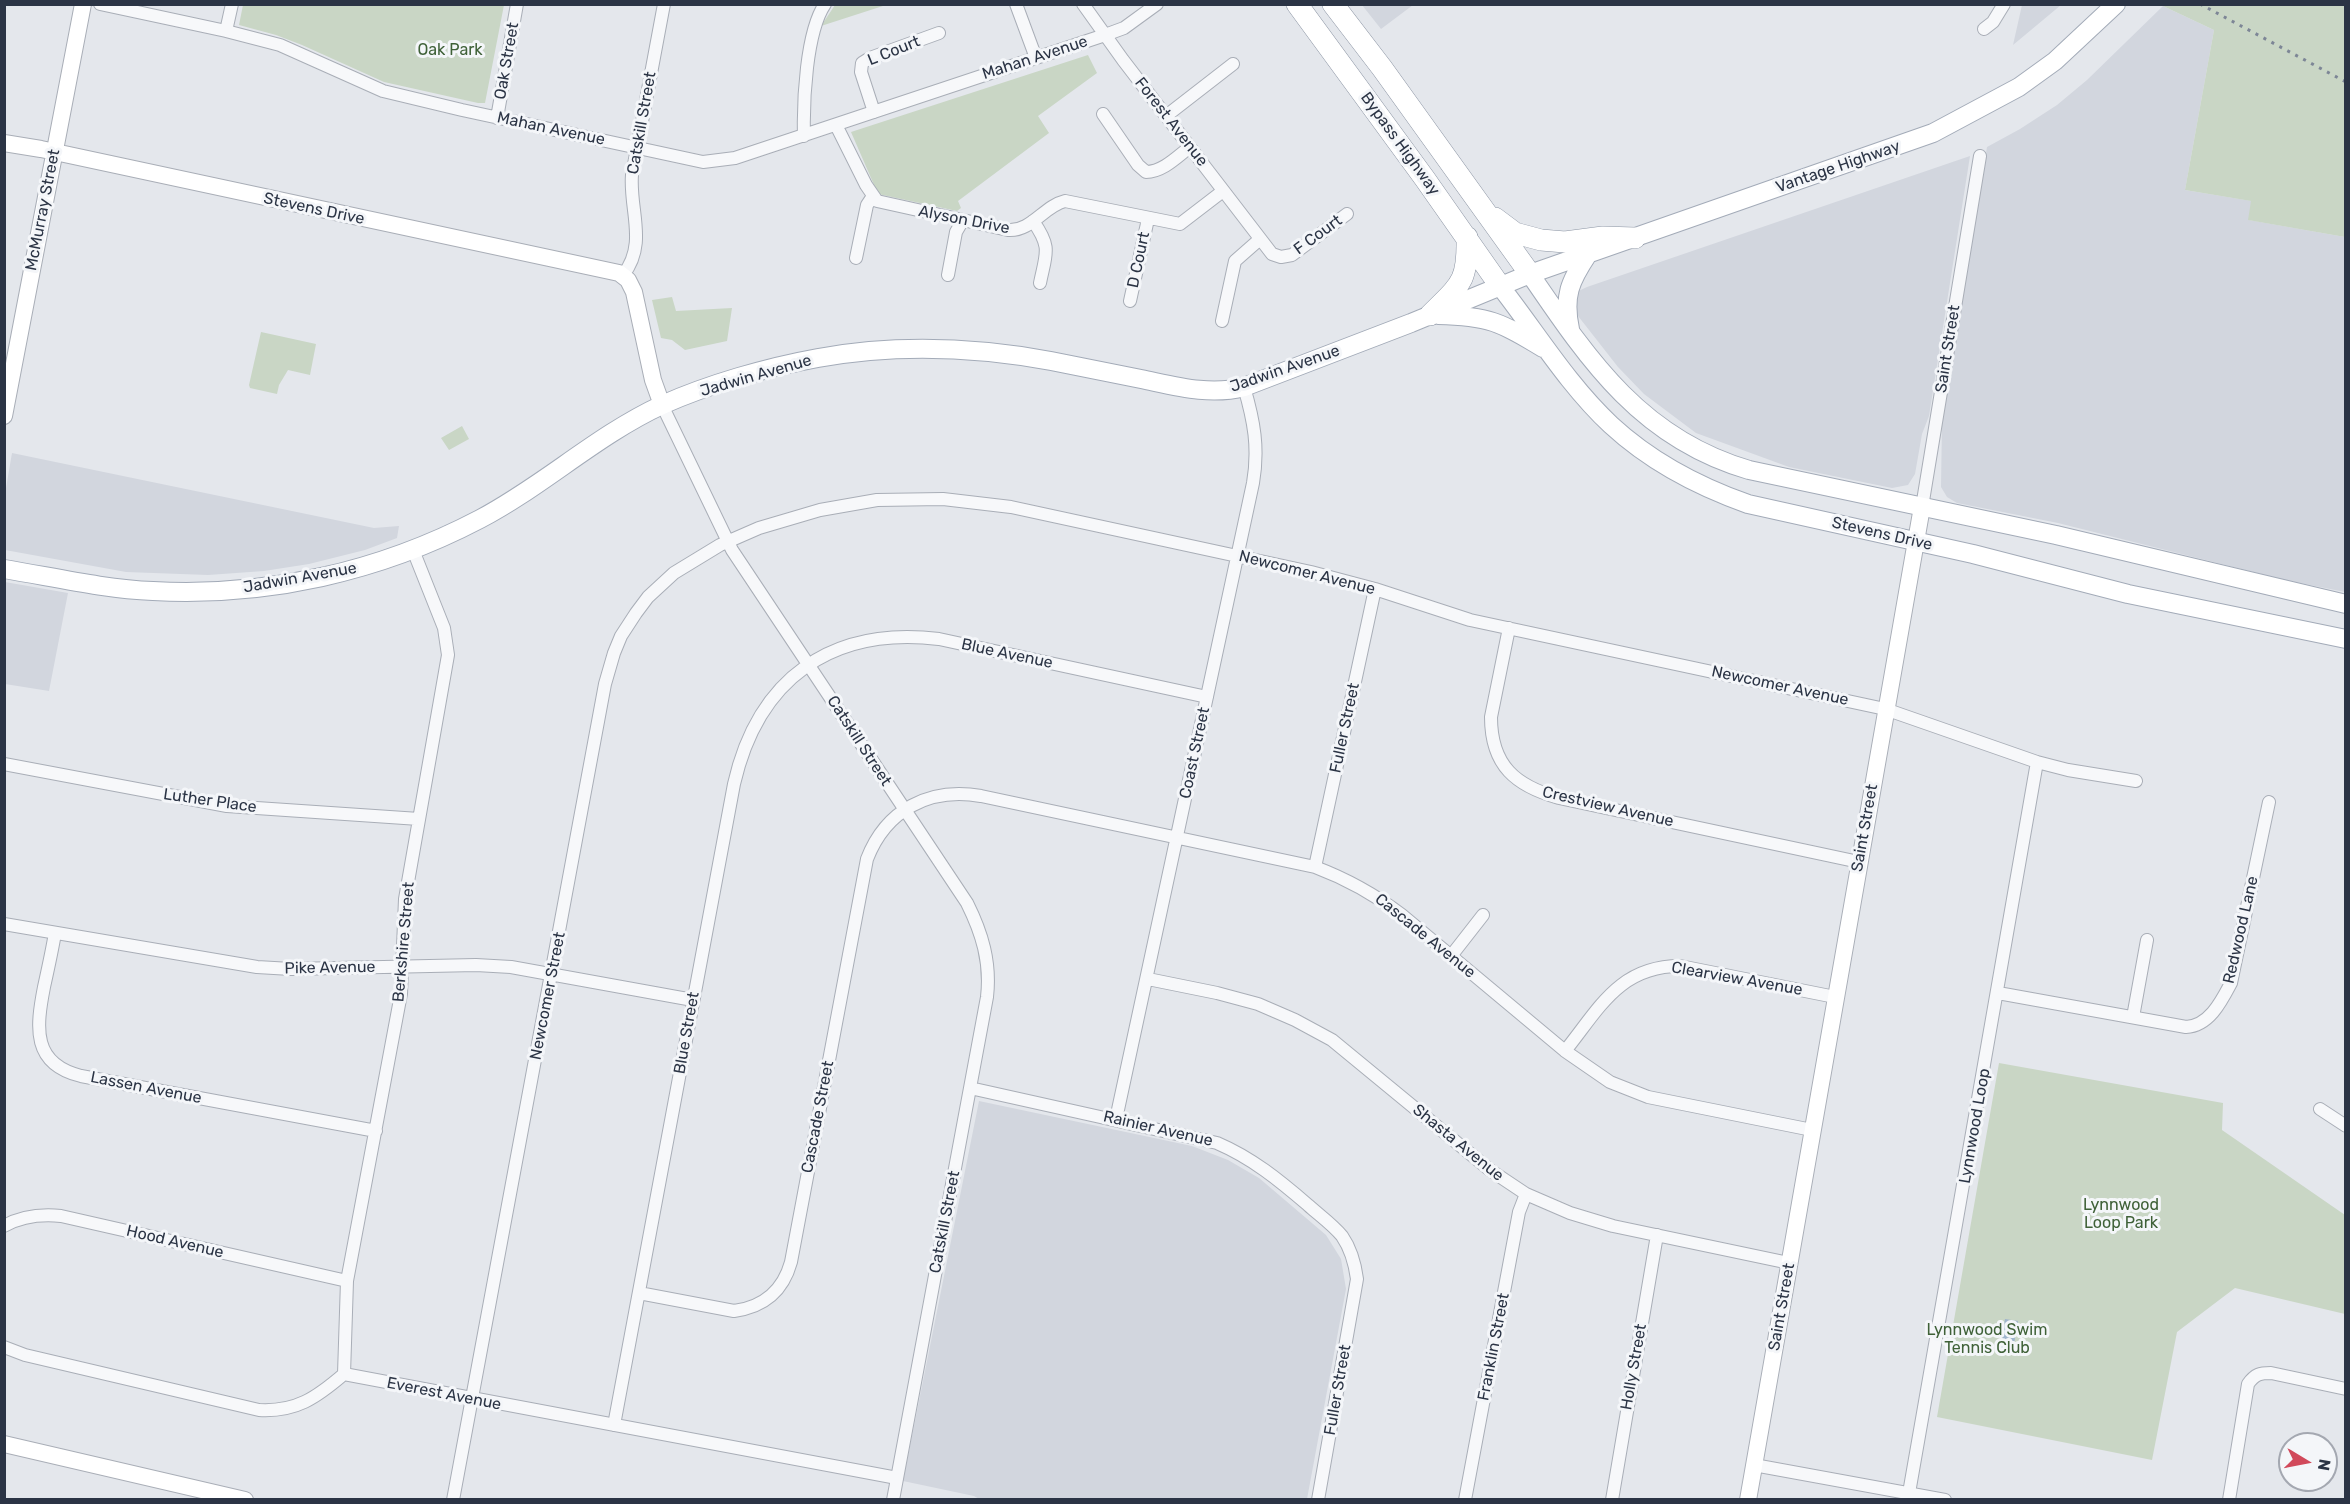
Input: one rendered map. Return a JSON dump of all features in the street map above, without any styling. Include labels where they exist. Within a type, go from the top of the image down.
[{"type":"highway","name":"Bypass Highway","points":[[1297,4],[1467,237],[1500,286]]},
{"type":"highway","name":"Bypass Highway","points":[[1333,4],[1382,68],[1530,274]]},
{"type":"highway","points":[[1481,207],[1515,233],[1540,240],[1565,242],[1603,237],[1635,238]]},
{"type":"highway","points":[[1430,315],[1464,278],[1467,237]]},
{"type":"main road","name":"Vantage Highway","points":[[1530,274],[1933,133],[2019,87],[2055,61],[2116,4]]},
{"type":"main road","points":[[1570,331],[1568,293],[1573,277],[1588,254]]},
{"type":"main road","name":"Stevens Drive","points":[[1530,274],[1608,380],[1634,406],[1673,437],[1703,454],[1749,470],[2056,535],[2346,604]]},
{"type":"main road","name":"Jadwin Avenue","points":[[4,569],[149,591],[225,591],[320,578],[413,550],[480,519],[510,502],[623,427],[662,405],[741,378],[819,358],[917,349],[962,350],[1008,354],[1184,388],[1230,391],[1430,315],[1530,274]]},
{"type":"main road","name":"Stevens Drive","points":[[1500,286],[1576,387],[1610,423],[1647,455],[1688,480],[1748,504],[2120,592],[2346,639]]},
{"type":"main road","points":[[1430,315],[1470,316],[1496,322],[1550,352]]},
{"type":"street","name":"McMurray Street","points":[[4,416],[83,4]]},
{"type":"street","name":"Mahan Avenue","points":[[100,4],[280,45],[384,91],[497,118],[703,162],[735,158],[1105,35],[1124,28],[1157,4]]},
{"type":"street","points":[[226,31],[232,4]]},
{"type":"street","name":"Oak Street","points":[[497,118],[517,4]]},
{"type":"street","name":"Catskill Street","points":[[664,4],[631,183],[636,243],[633,259],[623,275],[633,292],[653,380],[662,405],[727,542],[967,903],[979,925],[985,947],[989,984],[893,1500]]},
{"type":"street","points":[[804,136],[803,101],[806,77],[816,21],[825,4]]},
{"type":"street","points":[[1016,4],[1036,58]]},
{"type":"street","name":"Forest Avenue","points":[[1083,4],[1260,239]]},
{"type":"street","points":[[1984,29],[1993,22],[2004,4]]},
{"type":"street","name":"L Court","points":[[874,112],[861,72],[862,63],[939,33]]},
{"type":"street","points":[[1166,116],[1233,64]]},
{"type":"street","points":[[1102,114],[1138,165],[1146,172],[1158,170],[1190,147]]},
{"type":"street","points":[[836,125],[873,196],[867,205],[856,258]]},
{"type":"street","name":"Stevens Drive","points":[[4,143],[623,275]]},
{"type":"street","name":"Saint Street","points":[[1749,1500],[1885,709],[1916,542],[1980,156]]},
{"type":"street","name":"Alyson Drive","points":[[873,196],[882,203],[1020,230],[1057,204],[1065,201],[1180,224],[1223,191]]},
{"type":"street","name":"F Court","points":[[1260,239],[1274,255],[1288,256],[1347,214]]},
{"type":"street","name":"D Court","points":[[1130,301],[1148,219]]},
{"type":"street","points":[[948,275],[956,232],[963,220]]},
{"type":"street","points":[[1033,221],[1044,237],[1047,247],[1040,283]]},
{"type":"street","points":[[1222,321],[1235,261],[1260,239]]},
{"type":"street","name":"Coast Street","points":[[1116,1119],[1148,979],[1253,483],[1257,450],[1244,387]]},
{"type":"street","name":"Newcomer Avenue","points":[[727,542],[788,518],[877,500],[943,499],[1011,507],[1331,576],[1433,609],[1509,628],[1885,709]]},
{"type":"street","name":"Newcomer Street","points":[[453,1500],[605,684],[614,653],[636,613],[674,573],[727,542]]},
{"type":"street","name":"Berkshire Street","points":[[344,1374],[347,1281],[401,994],[404,966],[405,899],[448,655],[444,628],[413,550]]},
{"type":"street","name":"Fuller Street","points":[[1315,867],[1375,589]]},
{"type":"street","name":"Crestview Avenue","points":[[1509,628],[1491,717],[1491,731],[1503,763],[1523,786],[1559,798],[1859,862]]},
{"type":"street","name":"Blue Avenue","points":[[809,665],[838,648],[863,641],[915,636],[939,639],[1207,697]]},
{"type":"street","name":"Blue Street","points":[[614,1425],[734,784],[743,750],[766,706],[793,677],[809,665]]},
{"type":"street","points":[[1885,709],[2037,762],[2136,782]]},
{"type":"street","name":"Lynnwood Loop","points":[[1910,1493],[2037,762]]},
{"type":"street","name":"Luther Place","points":[[4,764],[227,806],[419,819]]},
{"type":"street","name":"Cascade Avenue","points":[[905,811],[929,798],[964,793],[1315,867],[1374,894],[1565,1051],[1610,1082],[1648,1097],[1812,1130]]},
{"type":"street","name":"Redwood Lane","points":[[1998,993],[2193,1026],[2201,1023],[2218,1006],[2230,983],[2269,802]]},
{"type":"street","name":"Cascade Street","points":[[639,1293],[734,1311],[760,1304],[771,1297],[784,1282],[791,1262],[867,859],[874,841],[885,826],[905,811]]},
{"type":"street","points":[[1451,956],[1483,915]]},
{"type":"street","name":"Pike Avenue","points":[[4,924],[257,967],[291,969],[404,966],[511,967],[693,1000]]},
{"type":"street","name":"Lassen Avenue","points":[[55,933],[38,1020],[39,1035],[51,1060],[61,1069],[81,1076],[376,1131]]},
{"type":"street","points":[[2133,1017],[2147,940]]},
{"type":"street","name":"Clearview Avenue","points":[[1565,1051],[1613,992],[1642,972],[1660,966],[1680,966],[1835,997]]},
{"type":"street","name":"Shasta Avenue","points":[[1148,979],[1258,1004],[1332,1040],[1490,1170],[1526,1194],[1570,1213],[1613,1226],[1789,1263]]},
{"type":"street","name":"Rainier Avenue","points":[[970,1088],[1217,1143],[1255,1162],[1333,1226],[1350,1251],[1357,1279]]},
{"type":"street","points":[[2320,1109],[2346,1126]]},
{"type":"street","name":"Franklin Street","points":[[1465,1500],[1519,1212],[1526,1194]]},
{"type":"street","name":"Hood Avenue","points":[[4,1226],[42,1214],[62,1216],[347,1281]]},
{"type":"street","name":"Holly Street","points":[[1612,1500],[1657,1236]]},
{"type":"street","name":"Fuller Street","points":[[1318,1500],[1357,1279]]},
{"type":"street","points":[[4,1347],[25,1355],[259,1410],[277,1411],[293,1408],[318,1394],[344,1374]]},
{"type":"street","points":[[2229,1500],[2248,1384],[2254,1376],[2271,1373],[2346,1389]]},
{"type":"street","name":"Everest Avenue","points":[[344,1374],[472,1400],[897,1478]]},
{"type":"street","points":[[4,1444],[245,1500]]},
{"type":"street","points":[[1754,1465],[1945,1500]]},
{"type":"shaded area","points":[[1362,5],[1413,5],[1381,29]]},
{"type":"shaded area","points":[[2022,5],[2061,5],[2013,45]]},
{"type":"shaded area","points":[[2163,6],[2214,30],[2185,190],[2252,201],[2249,220],[2345,237],[2345,592],[2285,580],[2058,523],[1957,503],[1947,497],[1941,487],[1942,422],[1987,147],[2057,105],[2087,80]]},
{"type":"shaded area","points":[[1970,156],[1929,416],[1922,434],[1915,474],[1908,485],[1892,488],[1789,467],[1696,433],[1644,394],[1618,367],[1571,307],[1572,294],[1587,287]]},
{"type":"shaded area","points":[[12,453],[374,528],[399,526],[397,538],[365,550],[309,564],[264,571],[208,575],[126,572],[5,550],[5,494]]},
{"type":"shaded area","points":[[5,582],[68,593],[49,691],[5,684]]},
{"type":"shaded area","points":[[979,1101],[1192,1146],[1228,1160],[1259,1178],[1326,1235],[1341,1259],[1346,1289],[1307,1499],[981,1500],[974,1496],[903,1481]]},
{"type":"green space","points":[[2165,4],[2345,5],[2345,237],[2248,220],[2251,201],[2185,190],[2214,30],[2163,6]]},
{"type":"green space","name":"Oak Park","points":[[243,5],[504,5],[485,103],[384,82],[302,45],[239,25]]},
{"type":"green space","points":[[835,5],[886,5],[821,26]]},
{"type":"green space","points":[[1088,55],[1097,73],[1038,116],[1049,133],[958,201],[961,208],[957,211],[878,194],[851,132]]},
{"type":"green space","points":[[672,297],[676,311],[732,308],[727,341],[685,350],[672,340],[661,338],[652,300]]},
{"type":"green space","points":[[261,332],[316,344],[310,375],[288,370],[279,385],[277,394],[250,388]]},
{"type":"green space","points":[[462,426],[469,439],[449,450],[441,438]]},
{"type":"green space","name":"Lynnwood Loop Park","points":[[1999,1063],[2223,1103],[2222,1130],[2345,1215],[2345,1314],[2235,1288],[2177,1332],[2152,1460],[1937,1417]]},
{"type":"water","points":[[2005,1319],[2018,1321],[2013,1350],[2000,1348]]},
{"type":"railway","points":[[2200,4],[2346,82]]},
{"type":"park label","name":"Lynnwood Swim Tennis Club","points":[[1987,1339]]}]
